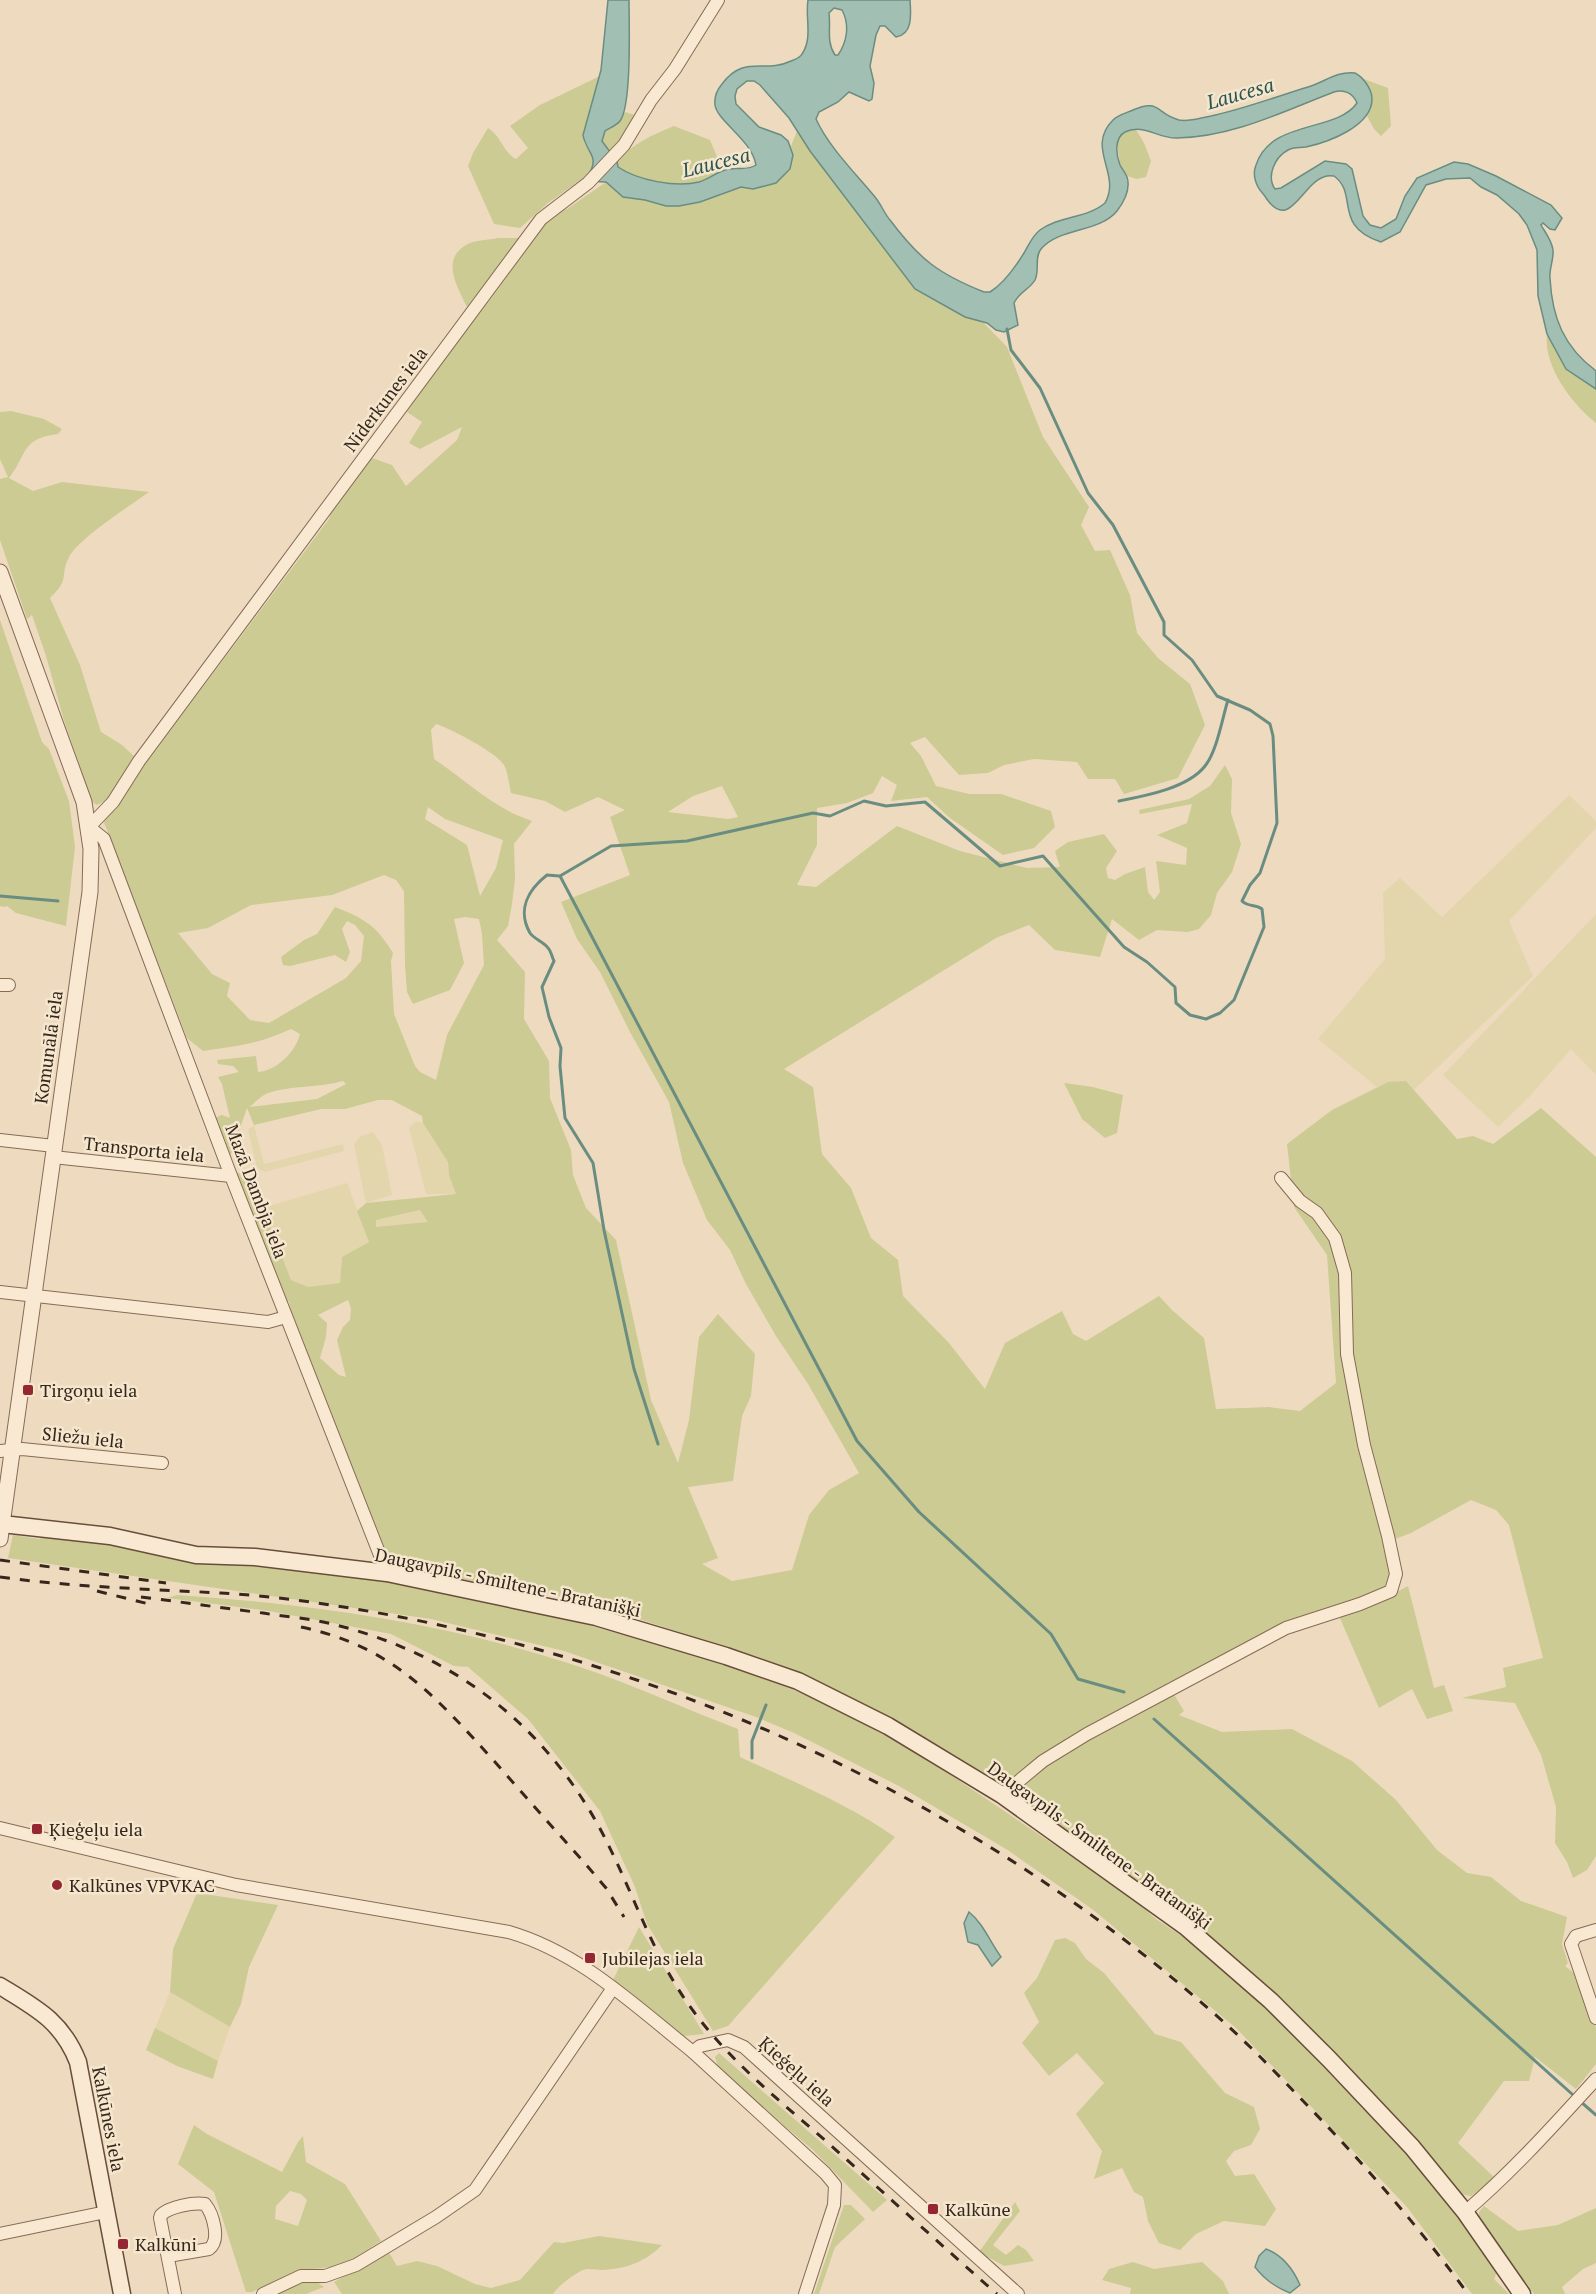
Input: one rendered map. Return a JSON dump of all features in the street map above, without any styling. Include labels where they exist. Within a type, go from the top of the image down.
[{"type":"main road","name":"Daugavpils - Smiltene - Bratanišķi","points":[[1,1532],[110,1536],[196,1555],[255,1557],[387,1573],[596,1617],[791,1678],[888,1726],[1002,1795],[1186,1927],[1271,2001],[1375,2107],[1465,2211],[1522,2294]]},
{"type":"main road","name":"Kalkūnes iela","points":[[0,1986],[52,2019],[71,2044],[78,2062],[122,2294]]},
{"type":"street","name":"Niderkunes iela","points":[[89,828],[113,802],[139,761],[541,219],[588,183],[617,152],[675,69],[718,0]]},
{"type":"street","name":"Komunālā iela","points":[[0,572],[84,802],[91,849],[90,892],[33,1295],[6,1450],[1,1532]]},
{"type":"street","name":"Mazā Dambja iela","points":[[89,828],[104,839],[231,1176],[387,1573]]},
{"type":"street","name":"Transporta iela","points":[[0,1140],[53,1151],[231,1176]]},
{"type":"street","points":[[1002,1795],[1043,1761],[1087,1734],[1286,1628],[1360,1604],[1391,1591],[1396,1574],[1364,1445],[1347,1354],[1345,1273],[1335,1238],[1317,1213],[1300,1201],[1281,1178]]},
{"type":"street","points":[[0,1292],[268,1322],[286,1317]]},
{"type":"street","name":"Sliežu iela","points":[[6,1450],[22,1449],[162,1463]]},
{"type":"street","points":[[0,1828],[236,1885],[509,1932],[530,1938],[573,1959],[693,2052],[825,2173],[835,2185],[834,2205],[805,2294]]},
{"type":"street","points":[[1596,1930],[1576,1936],[1570,1944],[1596,2018]]},
{"type":"street","points":[[263,2294],[301,2276],[325,2276],[356,2265],[436,2217],[475,2190],[613,1988]]},
{"type":"street","name":"Ķieģeļu iela","points":[[693,2052],[700,2046],[728,2040],[744,2048],[1018,2294]]},
{"type":"street","points":[[1465,2211],[1495,2187],[1530,2152],[1596,2079]]},
{"type":"street","points":[[168,2256],[214,2245],[216,2240],[211,2213],[205,2204],[198,2203],[167,2210],[160,2215],[175,2294]]},
{"type":"street","points":[[0,2234],[106,2211]]},
{"type":"shaded area","points":[[608,0],[629,0],[629,63],[624,112],[620,121],[605,131],[602,141],[616,156],[618,167],[635,176],[657,182],[690,184],[699,182],[725,170],[749,168],[756,165],[748,147],[717,111],[716,94],[730,75],[738,70],[746,67],[772,66],[800,57],[808,34],[808,0],[910,0],[910,23],[906,32],[896,37],[885,26],[880,26],[876,35],[870,66],[874,83],[872,99],[869,101],[849,92],[838,102],[819,112],[816,119],[835,149],[875,197],[911,246],[942,272],[984,292],[995,289],[1004,280],[1040,230],[1056,222],[1090,212],[1105,203],[1109,192],[1109,182],[1102,141],[1105,130],[1117,117],[1142,107],[1153,106],[1179,120],[1195,120],[1314,85],[1336,75],[1355,73],[1367,84],[1372,95],[1370,109],[1365,117],[1357,125],[1337,137],[1315,145],[1290,149],[1283,153],[1273,167],[1271,178],[1275,189],[1281,188],[1325,161],[1346,164],[1352,169],[1363,216],[1370,225],[1381,228],[1396,219],[1405,196],[1417,178],[1454,162],[1468,164],[1496,176],[1551,205],[1562,218],[1555,230],[1543,223],[1541,225],[1553,250],[1550,275],[1557,319],[1568,342],[1596,371],[1596,389],[1566,369],[1547,334],[1538,296],[1537,250],[1527,225],[1519,214],[1497,195],[1470,178],[1446,179],[1426,185],[1400,232],[1381,242],[1356,227],[1348,210],[1345,192],[1341,183],[1334,176],[1324,177],[1315,182],[1291,207],[1284,210],[1275,208],[1266,198],[1255,179],[1256,165],[1264,150],[1275,140],[1289,133],[1334,119],[1347,112],[1357,103],[1351,94],[1345,92],[1334,92],[1258,122],[1198,137],[1170,138],[1138,129],[1125,132],[1119,138],[1117,152],[1128,186],[1127,193],[1117,211],[1100,223],[1058,237],[1041,249],[1035,280],[1014,303],[1018,325],[1004,332],[996,330],[987,323],[965,317],[915,289],[810,151],[789,118],[754,81],[747,81],[737,89],[736,104],[759,127],[781,135],[788,141],[793,155],[790,169],[776,183],[753,189],[741,187],[700,202],[666,206],[623,197],[606,182],[594,181],[589,174],[593,158],[583,135],[601,70]],"holes":[[[834,8],[842,10],[846,22],[846,33],[841,50],[838,55],[835,55],[830,40],[829,13]]]},
{"type":"shaded area","points":[[1569,795],[1596,821],[1596,828],[1509,921],[1533,976],[1414,1090],[1406,1081],[1388,1082],[1377,1087],[1318,1039],[1385,959],[1383,893],[1400,878],[1442,917]]},
{"type":"shaded area","points":[[1596,914],[1596,1075],[1571,1049],[1529,1097],[1498,1127],[1443,1075]]},
{"type":"shaded area","points":[[416,1121],[423,1123],[448,1162],[449,1175],[457,1194],[426,1194],[409,1128]]},
{"type":"shaded area","points":[[254,1125],[264,1164],[343,1144],[344,1151],[265,1172],[257,1168],[248,1130]]},
{"type":"shaded area","points":[[373,1132],[382,1145],[392,1195],[366,1203],[354,1144],[361,1136]]},
{"type":"shaded area","points":[[347,1183],[369,1242],[342,1257],[340,1283],[308,1287],[291,1281],[262,1208]]},
{"type":"shaded area","points":[[421,1210],[428,1222],[377,1228],[375,1220]]},
{"type":"shaded area","points":[[969,1912],[982,1927],[1001,1957],[992,1966],[978,1945],[968,1942],[964,1923]]},
{"type":"shaded area","points":[[170,1992],[230,2027],[218,2061],[155,2028]]},
{"type":"shaded area","points":[[1266,2249],[1282,2259],[1297,2279],[1300,2285],[1290,2293],[1271,2283],[1255,2267],[1259,2256]]},
{"type":"green space","points":[[600,76],[584,143],[594,159],[594,165],[589,174],[548,203],[520,228],[494,224],[468,166],[488,128],[516,159],[528,148],[510,126],[540,105]]},
{"type":"green space","points":[[1361,78],[1388,88],[1391,126],[1381,136],[1367,116],[1372,100]]},
{"type":"green space","points":[[625,112],[635,115],[629,130],[613,153],[610,152],[604,145],[603,135]]},
{"type":"green space","points":[[674,126],[710,140],[723,171],[701,181],[680,184],[647,180],[620,168],[616,162],[629,150]]},
{"type":"green space","points":[[1135,128],[1151,161],[1146,177],[1137,179],[1127,176],[1120,165],[1117,141],[1122,134]]},
{"type":"green space","points":[[797,131],[915,289],[963,316],[984,323],[1007,347],[1043,437],[1089,507],[1081,525],[1095,551],[1110,550],[1130,595],[1137,633],[1158,658],[1190,684],[1205,725],[1178,778],[1124,794],[1115,779],[1088,779],[1077,762],[1034,759],[1004,765],[988,773],[959,775],[925,737],[910,743],[921,756],[936,786],[969,794],[1001,794],[1051,811],[1055,827],[1034,848],[1003,855],[950,818],[927,797],[891,801],[897,785],[882,776],[873,793],[847,803],[817,808],[817,845],[797,885],[816,887],[897,826],[960,851],[1027,868],[1060,867],[1055,851],[1068,842],[1104,834],[1117,851],[1106,868],[1108,878],[1115,880],[1145,867],[1148,892],[1154,900],[1160,892],[1156,861],[1186,865],[1187,848],[1157,835],[1187,823],[1192,804],[1140,814],[1139,810],[1189,799],[1210,786],[1225,765],[1232,779],[1231,813],[1241,844],[1232,872],[1217,893],[1211,915],[1199,929],[1188,932],[1157,930],[1139,940],[1112,919],[1100,957],[1055,950],[1029,925],[996,938],[784,1069],[813,1087],[822,1154],[851,1188],[871,1238],[898,1260],[903,1296],[949,1343],[985,1389],[1005,1343],[1062,1311],[1073,1334],[1086,1341],[1159,1296],[1204,1338],[1216,1409],[1269,1407],[1300,1411],[1336,1383],[1327,1255],[1294,1207],[1287,1144],[1332,1110],[1388,1082],[1406,1081],[1457,1139],[1473,1136],[1493,1144],[1541,1108],[1596,1157],[1596,1856],[1587,1870],[1573,1878],[1567,1862],[1555,1843],[1556,1807],[1541,1755],[1515,1703],[1462,1698],[1506,1687],[1503,1668],[1543,1658],[1509,1525],[1496,1510],[1471,1500],[1411,1533],[1387,1542],[1391,1569],[1389,1581],[1382,1590],[1167,1683],[1184,1711],[1179,1715],[1222,1732],[1292,1729],[1352,1761],[1396,1800],[1437,1850],[1467,1873],[1491,1877],[1521,1901],[1567,1917],[1562,1944],[1568,1963],[1565,1966],[1580,1978],[1596,2028],[1596,2064],[1576,2089],[1535,2057],[1529,2081],[1504,2081],[1458,2143],[1496,2179],[1471,2196],[1460,2194],[1378,2099],[1244,1966],[1195,1925],[953,1758],[733,1650],[618,1612],[604,1602],[400,1568],[389,1562],[293,1318],[289,1302],[284,1297],[235,1175],[239,1173],[247,1180],[262,1206],[291,1280],[308,1287],[340,1283],[342,1257],[369,1242],[357,1211],[366,1203],[456,1194],[449,1175],[448,1162],[423,1123],[422,1116],[392,1100],[378,1100],[345,1109],[321,1109],[254,1125],[247,1108],[229,1160],[214,1118],[222,1115],[230,1118],[222,1084],[218,1077],[239,1072],[233,1066],[218,1064],[217,1060],[256,1056],[258,1072],[265,1071],[285,1059],[300,1034],[291,1029],[248,1044],[203,1051],[187,1038],[103,820],[329,519],[332,510],[343,497],[356,474],[372,458],[392,465],[406,486],[457,440],[462,427],[420,449],[409,443],[422,422],[407,412],[430,376],[490,300],[553,213],[567,209],[606,182],[623,197],[645,200],[700,202],[741,187],[753,189],[792,153],[791,146]],"holes":[[[436,724],[473,742],[499,760],[504,765],[511,793],[545,801],[565,812],[598,797],[625,810],[610,817],[630,875],[561,902],[577,939],[600,972],[669,1102],[683,1163],[707,1220],[730,1250],[746,1284],[776,1336],[808,1384],[859,1473],[829,1490],[809,1515],[792,1570],[732,1581],[702,1564],[718,1558],[688,1487],[733,1481],[742,1416],[751,1396],[755,1354],[718,1314],[699,1337],[689,1420],[678,1463],[651,1400],[616,1240],[586,1208],[573,1175],[571,1150],[550,1098],[549,1061],[524,1019],[525,972],[497,940],[508,926],[512,904],[515,879],[514,844],[532,821],[493,802],[434,759],[431,730]],[[722,786],[738,817],[728,819],[668,812],[693,796]],[[428,807],[445,819],[503,840],[496,868],[480,896],[467,845],[425,819]],[[384,875],[396,880],[404,891],[407,992],[413,1004],[450,990],[464,963],[454,919],[465,917],[479,919],[484,965],[447,1035],[436,1080],[420,1072],[415,1066],[394,1014],[391,961],[393,953],[369,924],[335,907],[317,934],[304,940],[281,957],[283,965],[290,966],[335,955],[346,962],[350,952],[342,929],[347,921],[355,925],[364,936],[361,961],[346,978],[269,1023],[250,1020],[227,996],[230,983],[212,974],[178,933],[208,928],[251,905],[332,895]],[[343,1081],[346,1084],[317,1099],[249,1107],[268,1093]],[[420,1210],[428,1222],[376,1227],[376,1220]],[[348,1300],[351,1308],[350,1320],[343,1327],[337,1340],[346,1377],[339,1375],[320,1358],[327,1323],[318,1315]]]},
{"type":"green space","points":[[498,238],[520,238],[467,307],[453,274],[454,258],[458,251],[469,243]]},
{"type":"green space","points":[[1547,334],[1566,369],[1596,389],[1596,423],[1569,395],[1554,371],[1547,346]]},
{"type":"green space","points":[[11,411],[44,419],[62,429],[58,434],[46,436],[31,444],[9,478],[33,491],[62,482],[149,492],[94,532],[74,550],[66,564],[63,582],[50,598],[80,665],[101,732],[122,745],[136,758],[109,799],[97,805],[92,802],[65,724],[32,615],[27,619],[0,540],[0,479],[8,477],[0,459],[0,412]]},
{"type":"green space","points":[[0,620],[42,742],[49,749],[69,801],[75,847],[66,926],[16,913],[7,906],[0,906]]},
{"type":"green space","points":[[1064,1083],[1093,1087],[1123,1095],[1117,1133],[1105,1138],[1082,1119]]},
{"type":"green space","points":[[13,1535],[39,1539],[47,1535],[381,1580],[558,1617],[718,1660],[828,1704],[924,1757],[1129,1895],[1156,1919],[1202,1949],[1307,2045],[1335,2080],[1353,2094],[1404,2149],[1460,2219],[1497,2272],[1494,2279],[1509,2294],[1472,2294],[1407,2207],[1236,2028],[1092,1909],[1006,1849],[899,1786],[794,1733],[756,1717],[564,1651],[431,1619],[8,1558]]},
{"type":"green space","points":[[1408,1586],[1434,1688],[1444,1685],[1453,1711],[1427,1719],[1412,1689],[1379,1708],[1339,1616],[1384,1599]]},
{"type":"green space","points":[[177,1595],[279,1604],[381,1618],[482,1639],[580,1667],[738,1729],[740,1757],[839,1804],[895,1837],[728,2026],[713,2031],[647,1924],[635,1887],[600,1811],[528,1719],[468,1667],[454,1666],[391,1634],[269,1611],[167,1598]]},
{"type":"green space","points":[[197,1893],[278,1905],[249,1967],[241,2004],[230,2027],[170,1992],[173,1949]]},
{"type":"green space","points":[[639,1927],[704,2034],[684,2036],[612,1982]]},
{"type":"green space","points":[[1065,1938],[1075,1943],[1086,1959],[1104,1973],[1155,2034],[1181,2042],[1225,2093],[1254,2107],[1260,2129],[1251,2145],[1234,2151],[1226,2161],[1235,2176],[1254,2174],[1276,2209],[1265,2226],[1224,2221],[1196,2234],[1180,2250],[1159,2243],[1148,2221],[1143,2197],[1134,2192],[1122,2168],[1094,2179],[1102,2151],[1076,2114],[1104,2083],[1077,2053],[1049,2076],[1022,2043],[1039,2022],[1024,1993],[1037,1978],[1055,1940]]},
{"type":"green space","points":[[155,2028],[218,2061],[213,2079],[177,2066],[146,2050]]},
{"type":"green space","points":[[719,2053],[887,2200],[873,2212],[813,2150],[730,2080],[718,2067],[715,2057]]},
{"type":"green space","points":[[194,2125],[207,2134],[282,2172],[303,2136],[306,2162],[345,2184],[381,2241],[351,2260],[333,2267],[302,2270],[252,2292],[246,2292],[214,2192],[178,2164]],"holes":[[[290,2191],[301,2194],[307,2200],[298,2226],[275,2219],[276,2206]]]},
{"type":"green space","points":[[1015,2202],[1020,2211],[993,2245],[1006,2255],[1018,2245],[1026,2250],[1034,2261],[1004,2266],[979,2252]]},
{"type":"green space","points":[[844,2205],[851,2205],[865,2219],[835,2247],[819,2294],[814,2294]]},
{"type":"green space","points":[[1484,2206],[1518,2231],[1558,2225],[1596,2208],[1596,2263],[1583,2269],[1562,2287],[1565,2294],[1534,2294],[1479,2219],[1479,2212]]},
{"type":"green space","points":[[599,2236],[662,2245],[649,2256],[627,2266],[583,2270],[566,2280],[553,2294],[342,2294],[334,2282],[388,2251],[397,2266],[417,2261],[437,2266],[475,2284],[491,2288],[520,2280],[554,2242],[563,2243]]},
{"type":"green space","points":[[1133,2262],[1154,2269],[1202,2262],[1223,2281],[1229,2294],[1130,2294],[1131,2288],[1102,2280],[1109,2269]]},
{"type":"green space","points":[[311,2278],[324,2287],[306,2294],[275,2294]]},
{"type":"waterway","points":[[1007,329],[1011,350],[1040,388],[1088,493],[1113,525],[1164,622],[1164,635],[1192,660],[1217,696],[1250,710],[1270,724],[1273,736],[1277,823],[1260,873],[1250,885],[1242,901],[1262,909],[1264,927],[1234,1000],[1220,1013],[1206,1019],[1190,1015],[1176,1003],[1175,987],[1147,962],[1124,947],[1043,856],[1000,866],[925,802],[886,806],[864,801],[830,816],[813,813],[687,841],[611,846],[560,876],[857,1441],[919,1512],[1051,1634],[1078,1679],[1124,1692]]},
{"type":"waterway","points":[[1119,801],[1165,790],[1197,774],[1213,752],[1228,700]]},
{"type":"waterway","points":[[559,876],[547,875],[534,887],[527,901],[524,916],[530,933],[546,946],[554,961],[542,987],[549,1017],[561,1048],[560,1066],[565,1118],[593,1163],[604,1230],[634,1369],[658,1444]]},
{"type":"waterway","points":[[0,896],[58,901]]},
{"type":"waterway","points":[[752,1758],[752,1741],[766,1705]]},
{"type":"waterway","points":[[1154,1719],[1572,2094]]},
{"type":"waterway","points":[[1581,2102],[1596,2115]]},
{"type":"railway","points":[[0,1560],[166,1583]]},
{"type":"railway","points":[[0,1577],[83,1585],[263,1596],[390,1615],[503,1640],[613,1672],[722,1712],[827,1758],[929,1811],[1027,1871],[1121,1937],[1210,2010],[1260,2057],[1350,2151],[1411,2221],[1468,2294]]},
{"type":"railway","points":[[97,1591],[149,1604]]},
{"type":"railway","points":[[141,1597],[306,1619],[374,1636],[414,1652],[452,1672],[487,1696],[519,1723],[548,1753],[575,1787],[610,1848],[666,1967],[679,1990],[708,2030],[757,2080],[997,2294]]},
{"type":"railway","points":[[301,1627],[361,1647],[387,1661],[431,1695],[473,1738],[583,1861],[606,1888],[624,1917]]},
{"type":"place","name":"Tirgoņu iela","points":[[28,1390]]},
{"type":"place","name":"Ķieģeļu iela","points":[[37,1829]]},
{"type":"place","name":"Kalkūnes VPVKAC","points":[[57,1885]]},
{"type":"place","name":"Jubilejas iela","points":[[590,1958]]},
{"type":"place","name":"Kalkūne","points":[[933,2209]]},
{"type":"place","name":"Kalkūni","points":[[123,2244]]},
{"type":"water label","name":"Laucesa","points":[[1240,93]]},
{"type":"water label","name":"Laucesa","points":[[716,162]]}]
